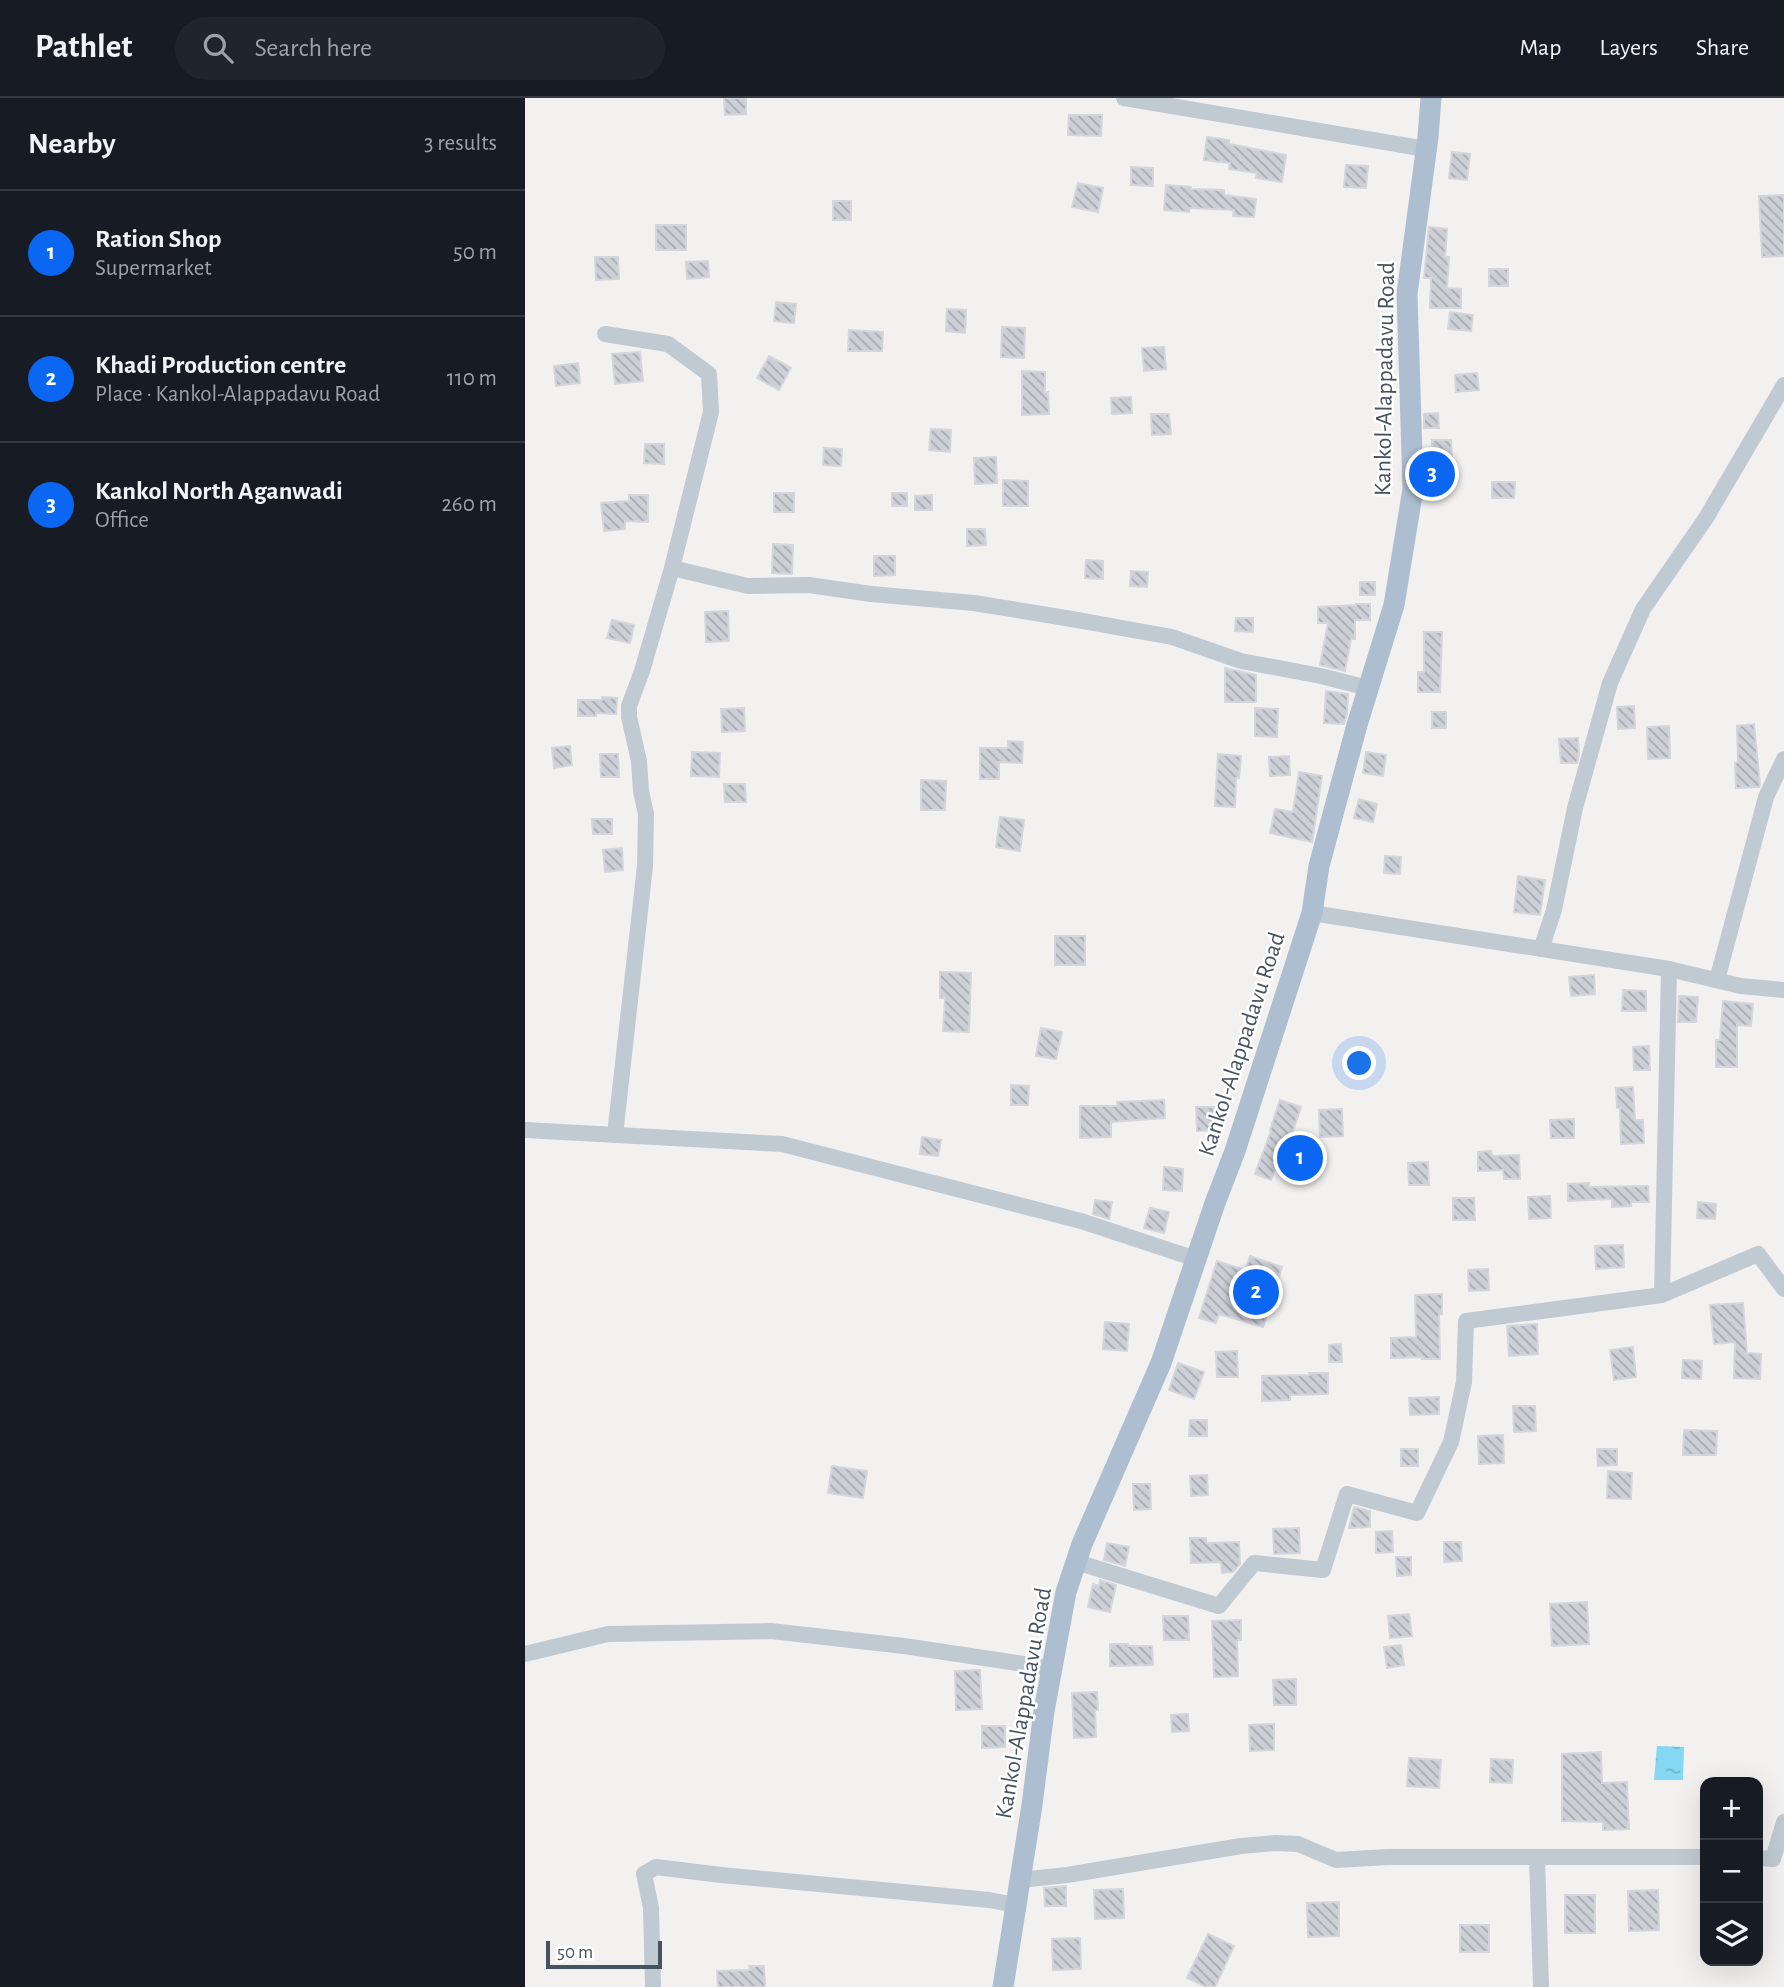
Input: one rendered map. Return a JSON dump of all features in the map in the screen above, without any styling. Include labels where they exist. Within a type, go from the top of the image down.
[{"type":"main road","name":"Kankol-Alappadavu Road","points":[[1003,1987],[1051,1668],[1066,1592],[1082,1545],[1161,1363],[1235,1151],[1312,913],[1319,866],[1394,605],[1413,489],[1407,295],[1431,98]]},
{"type":"street","points":[[1124,98],[1426,149]]},
{"type":"street","points":[[604,334],[668,344],[709,374],[711,412],[672,568],[629,706],[646,814],[645,866],[615,1135]]},
{"type":"street","points":[[1541,950],[1554,910],[1575,808],[1610,683],[1643,609],[1706,519],[1784,385]]},
{"type":"street","points":[[672,568],[748,586],[809,585],[871,594],[974,603],[1066,618],[1171,637],[1241,661],[1368,688]]},
{"type":"street","points":[[1717,981],[1766,797],[1784,759]]},
{"type":"street","points":[[1312,913],[1669,970],[1741,986],[1784,990]]},
{"type":"street","points":[[1662,1295],[1669,970]]},
{"type":"street","points":[[525,1130],[782,1144],[1080,1221],[1196,1259]]},
{"type":"street","points":[[1076,1562],[1219,1606],[1254,1563],[1323,1570],[1347,1494],[1417,1513],[1451,1442],[1464,1382],[1467,1321],[1662,1295],[1758,1254],[1784,1289]]},
{"type":"street","points":[[525,1654],[608,1634],[771,1631],[904,1646],[1051,1668]]},
{"type":"street","points":[[1763,1858],[1773,1859],[1784,1822]]},
{"type":"street","points":[[1020,1880],[1275,1843],[1298,1844],[1336,1860],[1388,1857],[1700,1857]]},
{"type":"street","points":[[1537,1857],[1541,1987]]},
{"type":"street","points":[[653,1987],[651,1908],[644,1874],[656,1867],[989,1900],[1016,1905]]},
{"type":"water","points":[[1657,1746],[1684,1747],[1683,1780],[1654,1780]]},
{"type":"building","points":[[724,98],[746,98],[746,114],[725,115]]},
{"type":"building","points":[[1069,115],[1102,115],[1101,136],[1068,135]]},
{"type":"building","points":[[1207,137],[1286,155],[1282,182],[1256,178],[1257,173],[1229,169],[1230,163],[1204,160]]},
{"type":"building","points":[[1452,152],[1470,154],[1467,180],[1449,178]]},
{"type":"building","points":[[1346,165],[1368,166],[1366,188],[1344,187]]},
{"type":"building","points":[[1131,167],[1153,168],[1153,186],[1131,185]]},
{"type":"building","points":[[1078,183],[1103,188],[1098,212],[1072,207]]},
{"type":"building","points":[[1166,185],[1224,190],[1224,195],[1256,199],[1254,217],[1233,216],[1234,210],[1164,210]]},
{"type":"building","points":[[1784,195],[1784,256],[1762,257],[1759,196]]},
{"type":"building","points":[[833,201],[851,201],[851,220],[833,220]]},
{"type":"building","points":[[656,225],[686,225],[686,250],[656,250]]},
{"type":"building","points":[[1429,227],[1447,229],[1447,288],[1461,289],[1461,308],[1430,308],[1431,278],[1424,278]]},
{"type":"building","points":[[595,257],[618,257],[619,279],[596,280]]},
{"type":"building","points":[[708,261],[709,277],[687,279],[686,262]]},
{"type":"building","points":[[1489,269],[1508,269],[1508,286],[1489,286]]},
{"type":"building","points":[[776,302],[796,304],[794,323],[774,321]]},
{"type":"building","points":[[947,309],[966,310],[965,333],[946,331]]},
{"type":"building","points":[[1450,312],[1473,315],[1471,331],[1448,329]]},
{"type":"building","points":[[1002,327],[1025,328],[1024,358],[1001,357]]},
{"type":"building","points":[[849,330],[883,332],[882,351],[848,351]]},
{"type":"building","points":[[1164,347],[1166,369],[1144,371],[1142,348]]},
{"type":"building","points":[[640,352],[643,381],[615,384],[612,354]]},
{"type":"building","points":[[769,356],[791,368],[779,390],[757,378]]},
{"type":"building","points":[[578,363],[580,383],[556,386],[554,366]]},
{"type":"building","points":[[1022,371],[1045,372],[1049,414],[1022,415]]},
{"type":"building","points":[[1477,373],[1479,390],[1456,392],[1455,375]]},
{"type":"building","points":[[1131,397],[1132,413],[1112,414],[1111,398]]},
{"type":"building","points":[[1438,413],[1439,428],[1424,428],[1424,414]]},
{"type":"building","points":[[1151,414],[1169,414],[1171,434],[1152,435]]},
{"type":"building","points":[[931,429],[951,430],[950,452],[929,450]]},
{"type":"building","points":[[1432,440],[1451,440],[1452,456],[1432,456]]},
{"type":"building","points":[[645,444],[664,444],[664,464],[644,463]]},
{"type":"building","points":[[824,448],[842,449],[841,466],[823,465]]},
{"type":"building","points":[[996,457],[997,483],[975,484],[974,458]]},
{"type":"building","points":[[1425,465],[1431,465],[1433,484],[1426,484]]},
{"type":"building","points":[[1003,480],[1028,481],[1028,506],[1003,506]]},
{"type":"building","points":[[1492,482],[1515,482],[1514,498],[1492,498]]},
{"type":"building","points":[[774,493],[794,493],[794,512],[774,512]]},
{"type":"building","points":[[892,493],[907,493],[907,506],[892,506]]},
{"type":"building","points":[[629,495],[648,495],[648,522],[625,521],[625,529],[604,531],[601,503],[629,501]]},
{"type":"building","points":[[932,495],[932,510],[915,510],[915,496]]},
{"type":"building","points":[[967,529],[985,529],[986,545],[967,546]]},
{"type":"building","points":[[773,544],[793,545],[792,574],[772,573]]},
{"type":"building","points":[[874,556],[895,556],[895,575],[874,576]]},
{"type":"building","points":[[1086,560],[1103,561],[1103,579],[1085,578]]},
{"type":"building","points":[[1131,571],[1148,572],[1147,587],[1130,586]]},
{"type":"building","points":[[1360,582],[1375,582],[1375,595],[1360,595]]},
{"type":"building","points":[[1370,604],[1370,620],[1355,620],[1355,639],[1351,639],[1345,671],[1320,665],[1328,623],[1318,623],[1318,607]]},
{"type":"building","points":[[728,611],[729,641],[706,642],[705,612]]},
{"type":"building","points":[[1236,618],[1253,618],[1253,632],[1235,631]]},
{"type":"building","points":[[612,620],[634,625],[630,643],[607,638]]},
{"type":"building","points":[[1424,632],[1442,632],[1440,692],[1418,692],[1418,672],[1424,672]]},
{"type":"building","points":[[1225,668],[1256,675],[1256,702],[1225,702]]},
{"type":"building","points":[[1326,691],[1348,694],[1344,724],[1324,723]]},
{"type":"building","points":[[602,697],[617,698],[616,714],[578,716],[578,700],[602,700]]},
{"type":"building","points":[[1634,706],[1635,728],[1618,729],[1617,707]]},
{"type":"building","points":[[744,708],[745,731],[722,732],[721,709]]},
{"type":"building","points":[[1255,708],[1278,709],[1277,737],[1255,736]]},
{"type":"building","points":[[1432,712],[1446,712],[1446,728],[1432,728]]},
{"type":"building","points":[[1754,724],[1760,785],[1736,788],[1737,726]]},
{"type":"building","points":[[1669,726],[1670,758],[1648,759],[1647,727]]},
{"type":"building","points":[[1578,738],[1577,763],[1561,763],[1559,739]]},
{"type":"building","points":[[1008,741],[1023,742],[1022,763],[999,762],[999,779],[980,779],[980,748],[1008,748]]},
{"type":"building","points":[[570,746],[572,765],[554,768],[552,748]]},
{"type":"building","points":[[692,752],[720,753],[719,777],[691,776]]},
{"type":"building","points":[[1366,752],[1386,755],[1383,776],[1363,773]]},
{"type":"building","points":[[600,754],[618,754],[619,777],[601,777]]},
{"type":"building","points":[[1218,754],[1241,756],[1239,778],[1236,778],[1235,807],[1215,806]]},
{"type":"building","points":[[1289,756],[1290,775],[1270,776],[1269,757]]},
{"type":"building","points":[[1299,772],[1322,776],[1312,842],[1270,833],[1275,809],[1293,812]]},
{"type":"building","points":[[921,780],[946,781],[945,810],[921,810]]},
{"type":"building","points":[[724,784],[745,784],[746,802],[725,802]]},
{"type":"building","points":[[1359,799],[1377,804],[1373,822],[1354,818]]},
{"type":"building","points":[[1000,817],[1024,820],[1020,851],[996,847]]},
{"type":"building","points":[[592,819],[612,819],[612,834],[593,834]]},
{"type":"building","points":[[622,848],[623,870],[605,872],[603,850]]},
{"type":"building","points":[[1385,856],[1401,857],[1400,874],[1384,873]]},
{"type":"building","points":[[1518,876],[1545,880],[1540,915],[1514,912]]},
{"type":"building","points":[[1055,936],[1085,936],[1085,965],[1055,965]]},
{"type":"building","points":[[940,972],[971,973],[969,1032],[943,1031],[945,998],[940,998]]},
{"type":"building","points":[[1594,975],[1595,994],[1571,996],[1569,977]]},
{"type":"building","points":[[1623,990],[1646,991],[1646,1011],[1622,1011]]},
{"type":"building","points":[[1679,996],[1698,997],[1696,1022],[1678,1022]]},
{"type":"building","points":[[1723,1001],[1753,1004],[1751,1026],[1737,1025],[1737,1067],[1716,1067],[1716,1040],[1720,1040]]},
{"type":"building","points":[[1041,1028],[1062,1032],[1056,1059],[1036,1056]]},
{"type":"building","points":[[1649,1046],[1650,1070],[1634,1070],[1633,1047]]},
{"type":"building","points":[[1011,1085],[1029,1086],[1028,1105],[1011,1105]]},
{"type":"building","points":[[1633,1087],[1635,1120],[1643,1120],[1644,1143],[1621,1144],[1620,1108],[1617,1108],[1616,1088]]},
{"type":"building","points":[[1164,1100],[1165,1118],[1111,1122],[1111,1137],[1080,1138],[1080,1106],[1117,1106],[1117,1102]]},
{"type":"building","points":[[1280,1100],[1301,1107],[1291,1137],[1288,1136],[1271,1180],[1255,1174]]},
{"type":"building","points":[[1196,1107],[1221,1107],[1222,1130],[1197,1131]]},
{"type":"building","points":[[1342,1109],[1343,1136],[1320,1137],[1319,1110]]},
{"type":"building","points":[[1574,1119],[1574,1138],[1551,1138],[1550,1120]]},
{"type":"building","points":[[922,1137],[941,1140],[938,1156],[920,1154]]},
{"type":"building","points":[[1491,1151],[1492,1156],[1519,1155],[1520,1179],[1504,1179],[1503,1170],[1478,1171],[1478,1152]]},
{"type":"building","points":[[1428,1162],[1429,1185],[1409,1185],[1408,1163]]},
{"type":"building","points":[[1164,1167],[1183,1169],[1182,1191],[1163,1190]]},
{"type":"building","points":[[1589,1183],[1589,1187],[1648,1186],[1649,1202],[1631,1202],[1631,1206],[1612,1207],[1612,1199],[1568,1201],[1568,1184]]},
{"type":"building","points":[[1550,1196],[1551,1218],[1529,1219],[1528,1197]]},
{"type":"building","points":[[1453,1198],[1474,1198],[1475,1220],[1453,1220]]},
{"type":"building","points":[[1095,1200],[1112,1202],[1109,1219],[1093,1214]]},
{"type":"building","points":[[1698,1202],[1716,1204],[1715,1219],[1697,1218]]},
{"type":"building","points":[[1150,1208],[1169,1212],[1164,1233],[1144,1228]]},
{"type":"building","points":[[1623,1245],[1624,1267],[1596,1269],[1595,1246]]},
{"type":"building","points":[[1250,1256],[1282,1267],[1263,1327],[1219,1314],[1216,1323],[1199,1318],[1217,1261],[1245,1270]]},
{"type":"building","points":[[1488,1269],[1489,1290],[1469,1291],[1468,1270]]},
{"type":"building","points":[[1442,1294],[1442,1314],[1439,1314],[1440,1359],[1391,1358],[1391,1338],[1416,1337],[1415,1295]]},
{"type":"building","points":[[1743,1303],[1747,1353],[1761,1354],[1760,1379],[1734,1378],[1735,1342],[1714,1344],[1710,1305]]},
{"type":"building","points":[[1105,1322],[1129,1324],[1127,1351],[1103,1349]]},
{"type":"building","points":[[1537,1324],[1538,1354],[1509,1356],[1507,1326]]},
{"type":"building","points":[[1341,1344],[1342,1362],[1329,1362],[1329,1345]]},
{"type":"building","points":[[1633,1347],[1636,1377],[1614,1380],[1610,1350]]},
{"type":"building","points":[[1237,1351],[1238,1377],[1217,1377],[1216,1352]]},
{"type":"building","points":[[1683,1360],[1702,1361],[1701,1379],[1682,1378]]},
{"type":"building","points":[[1178,1363],[1204,1372],[1194,1399],[1169,1390]]},
{"type":"building","points":[[1328,1373],[1328,1394],[1290,1395],[1290,1400],[1262,1401],[1262,1376]]},
{"type":"building","points":[[1439,1397],[1439,1414],[1410,1415],[1409,1398]]},
{"type":"building","points":[[1513,1406],[1535,1406],[1536,1431],[1514,1432]]},
{"type":"building","points":[[1190,1420],[1207,1420],[1207,1436],[1189,1436]]},
{"type":"building","points":[[1684,1430],[1717,1431],[1716,1455],[1683,1455]]},
{"type":"building","points":[[1503,1435],[1504,1463],[1479,1464],[1478,1436]]},
{"type":"building","points":[[1401,1449],[1418,1449],[1418,1466],[1401,1466]]},
{"type":"building","points":[[1597,1449],[1617,1449],[1617,1465],[1598,1466]]},
{"type":"building","points":[[832,1466],[867,1471],[863,1498],[828,1493]]},
{"type":"building","points":[[1608,1471],[1632,1473],[1631,1499],[1607,1498]]},
{"type":"building","points":[[1207,1475],[1208,1495],[1191,1496],[1190,1476]]},
{"type":"building","points":[[1133,1484],[1150,1484],[1151,1509],[1134,1510]]},
{"type":"building","points":[[1354,1507],[1370,1511],[1370,1527],[1349,1528]]},
{"type":"building","points":[[1299,1528],[1300,1553],[1274,1554],[1273,1529]]},
{"type":"building","points":[[1392,1531],[1393,1552],[1376,1553],[1376,1532]]},
{"type":"building","points":[[1190,1538],[1206,1538],[1206,1543],[1239,1542],[1240,1564],[1233,1572],[1222,1573],[1221,1562],[1191,1563]]},
{"type":"building","points":[[1444,1542],[1461,1542],[1462,1561],[1444,1562]]},
{"type":"building","points":[[1107,1543],[1129,1547],[1125,1566],[1104,1560]]},
{"type":"building","points":[[1396,1557],[1411,1557],[1411,1575],[1397,1576]]},
{"type":"building","points":[[1100,1580],[1116,1585],[1110,1612],[1088,1607],[1093,1584],[1099,1586]]},
{"type":"building","points":[[1587,1602],[1589,1644],[1552,1646],[1550,1604]]},
{"type":"building","points":[[1409,1614],[1412,1636],[1390,1638],[1388,1616]]},
{"type":"building","points":[[1163,1616],[1188,1616],[1189,1640],[1164,1640]]},
{"type":"building","points":[[1241,1620],[1241,1640],[1237,1640],[1238,1676],[1214,1677],[1212,1621]]},
{"type":"building","points":[[1110,1644],[1152,1646],[1153,1665],[1110,1666]]},
{"type":"building","points":[[1401,1645],[1404,1665],[1387,1668],[1384,1647]]},
{"type":"building","points":[[980,1670],[982,1709],[956,1710],[955,1671]]},
{"type":"building","points":[[1296,1679],[1296,1705],[1274,1705],[1273,1680]]},
{"type":"building","points":[[1097,1692],[1096,1737],[1074,1738],[1072,1693]]},
{"type":"building","points":[[1188,1714],[1189,1731],[1172,1732],[1171,1715]]},
{"type":"building","points":[[1274,1724],[1274,1750],[1250,1751],[1249,1725]]},
{"type":"building","points":[[982,1726],[1005,1726],[1005,1747],[982,1748]]},
{"type":"building","points":[[1601,1752],[1602,1783],[1627,1782],[1629,1829],[1603,1830],[1603,1822],[1562,1821],[1562,1754]]},
{"type":"building","points":[[1409,1758],[1441,1760],[1439,1788],[1407,1786]]},
{"type":"building","points":[[1491,1759],[1513,1760],[1512,1783],[1490,1782]]},
{"type":"building","points":[[1066,1886],[1066,1906],[1045,1906],[1044,1888]]},
{"type":"building","points":[[1123,1889],[1124,1918],[1095,1919],[1094,1890]]},
{"type":"building","points":[[1658,1890],[1659,1930],[1629,1931],[1628,1891]]},
{"type":"building","points":[[1565,1895],[1595,1895],[1595,1933],[1565,1933]]},
{"type":"building","points":[[1339,1902],[1339,1936],[1308,1937],[1307,1903]]},
{"type":"building","points":[[1460,1925],[1489,1925],[1489,1952],[1460,1952]]},
{"type":"building","points":[[1208,1934],[1234,1946],[1215,1987],[1206,1987],[1187,1978]]},
{"type":"building","points":[[1080,1938],[1081,1969],[1053,1970],[1052,1939]]},
{"type":"building","points":[[749,1966],[764,1966],[765,1987],[718,1987],[717,1971],[750,1970]]},
{"type":"place","name":"Kankol North Aganwadi","points":[[1432,474]]},
{"type":"place","name":"Ration Shop","points":[[1300,1158]]},
{"type":"place","name":"Khadi Production centre","points":[[1256,1292]]}]
